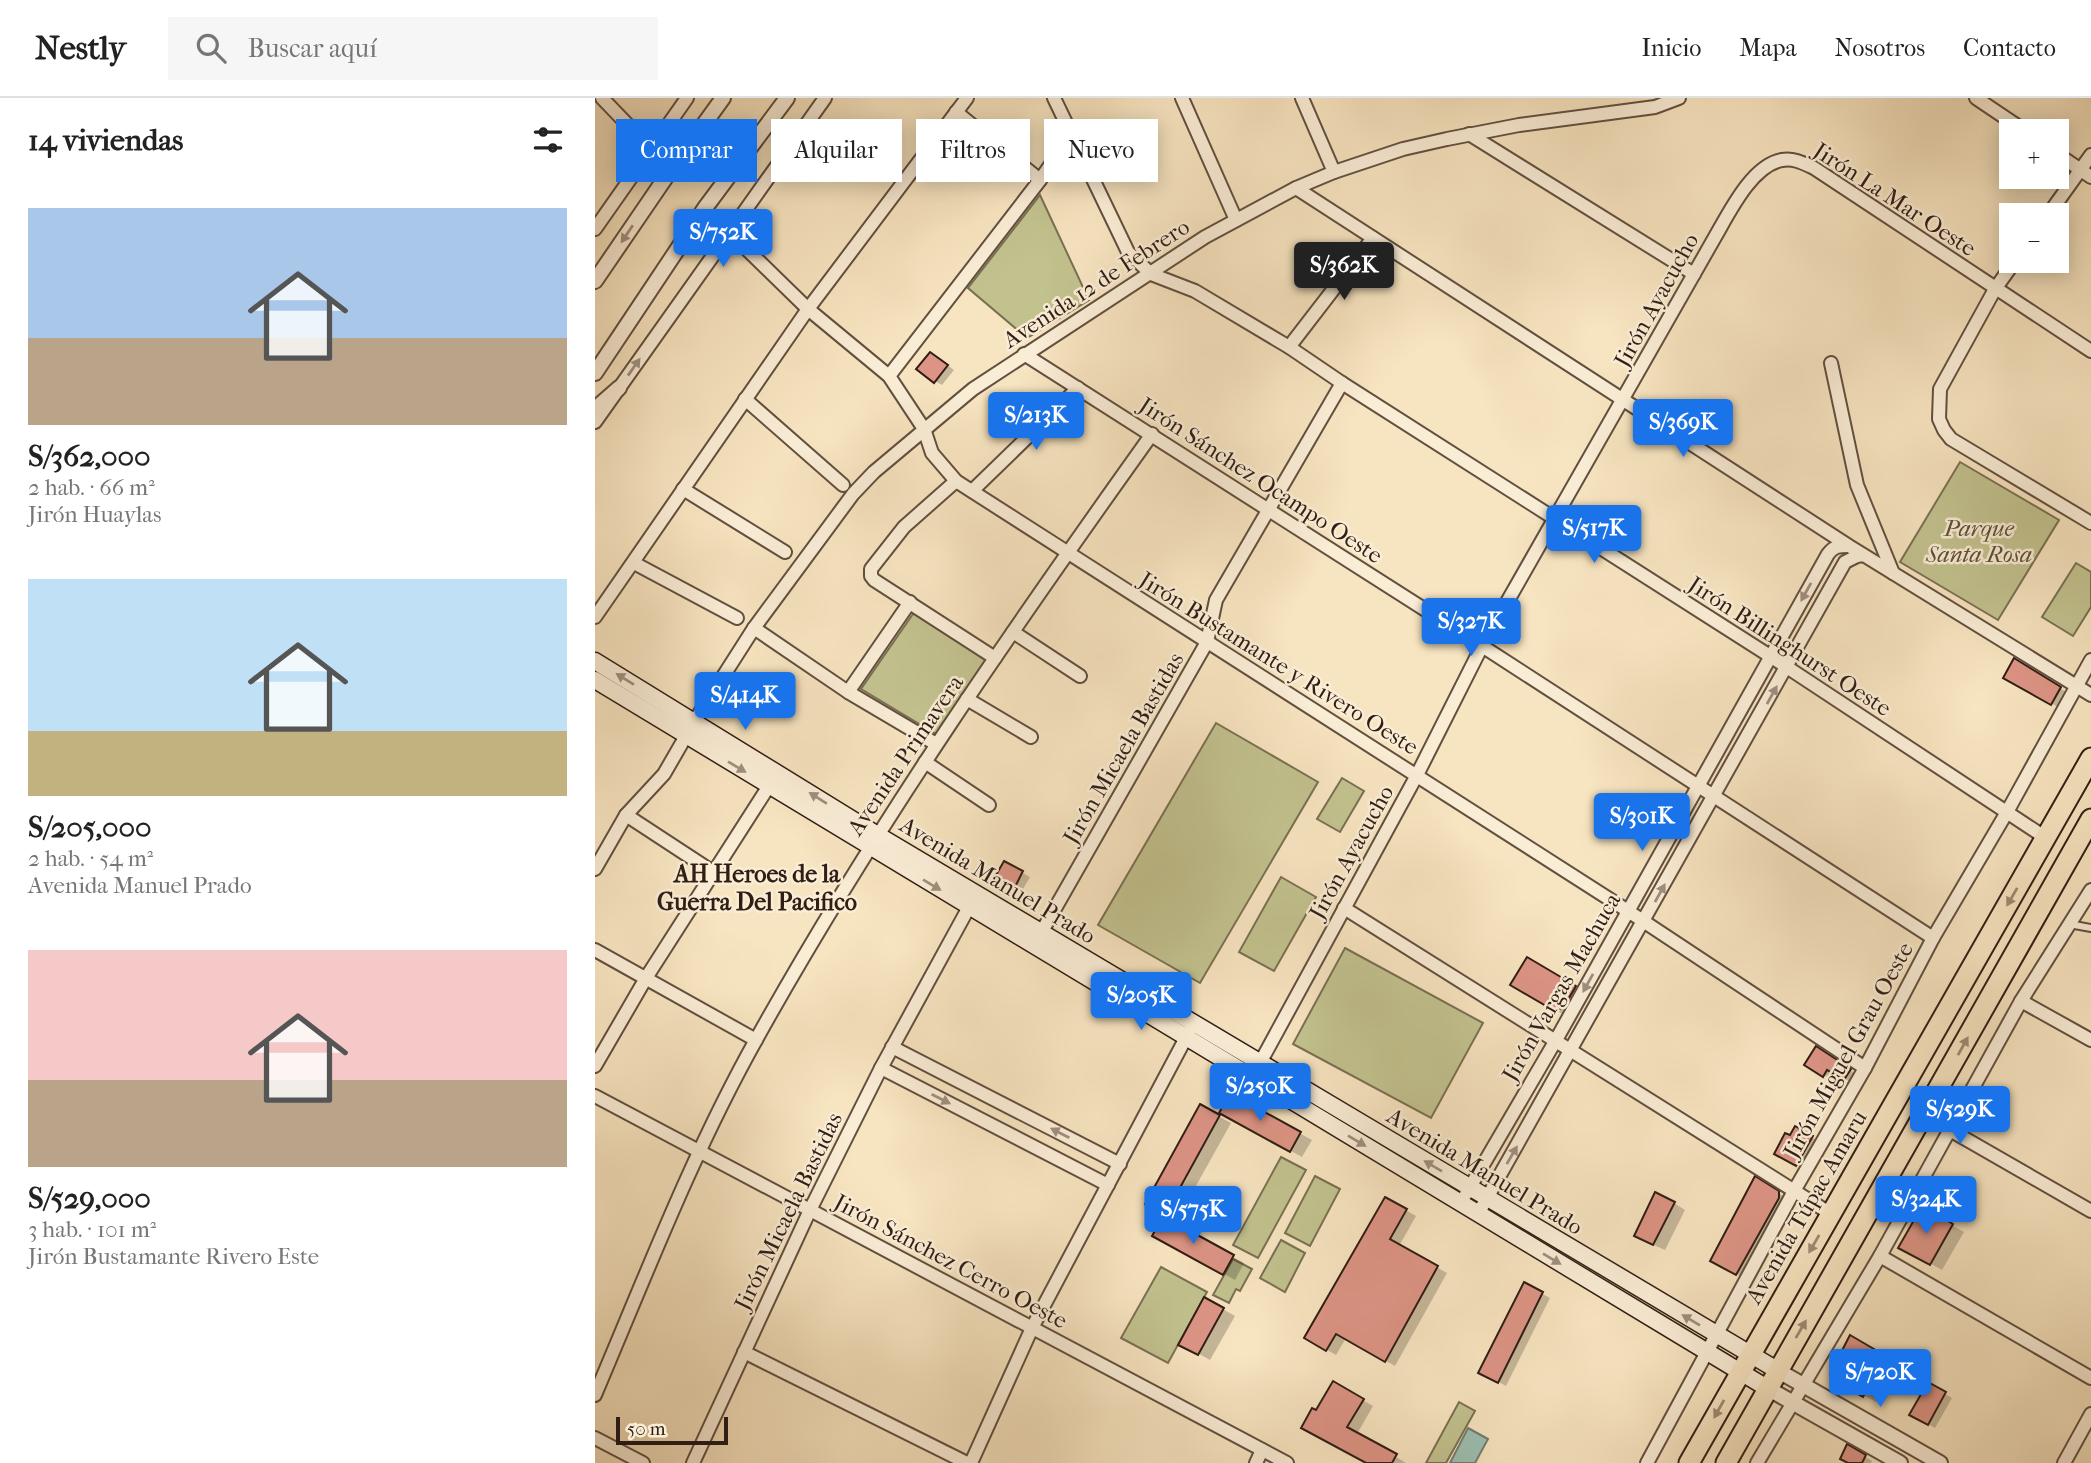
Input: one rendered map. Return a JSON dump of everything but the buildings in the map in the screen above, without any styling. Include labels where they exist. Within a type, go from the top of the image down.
[{"type":"highway","name":"Avenida Túpac Amaru","points":[[1689,1463],[2091,758]]},
{"type":"highway","points":[[1725,1463],[2091,819]]},
{"type":"main road","name":"Avenida Manuel Prado","points":[[595,661],[690,729],[1190,1031],[1461,1204],[1706,1352],[1777,1370]]},
{"type":"main road","name":"Avenida Manuel Prado","points":[[595,680],[690,729]]},
{"type":"main road","name":"Avenida Manuel Prado","points":[[872,840],[969,907],[1037,939]]},
{"type":"main road","name":"Avenida Manuel Prado","points":[[1190,1031],[1260,1063],[1716,1335],[1767,1388]]},
{"type":"street","points":[[602,98],[622,119]]},
{"type":"street","points":[[672,119],[687,98]]},
{"type":"street","points":[[595,281],[723,98]]},
{"type":"street","points":[[595,373],[705,208],[787,98]]},
{"type":"street","points":[[595,422],[825,98]]},
{"type":"street","points":[[595,617],[808,309],[967,98]]},
{"type":"street","points":[[1054,98],[1064,119]]},
{"type":"street","points":[[1182,98],[1236,220]]},
{"type":"street","points":[[1302,98],[1334,172]]},
{"type":"street","name":"Avenida 12 de Febrero","points":[[595,869],[626,815],[664,774],[754,628],[853,494],[924,429],[973,389],[1205,237],[1296,188],[1334,172],[1403,149],[1469,134],[1679,98]]},
{"type":"street","points":[[1976,98],[2007,119]]},
{"type":"street","points":[[956,112],[1040,180]]},
{"type":"street","points":[[1469,134],[1694,274]]},
{"type":"street","points":[[2059,203],[2086,173],[2091,155]]},
{"type":"street","name":"Jirón Ayacucho","points":[[1260,1063],[1417,775],[1482,646],[1694,274],[1751,180],[1780,160]]},
{"type":"street","name":"Jirón La Mar Oeste","points":[[1780,160],[1795,160],[1814,168],[2091,351]]},
{"type":"street","points":[[2069,162],[2086,173]]},
{"type":"street","points":[[890,376],[1044,174]]},
{"type":"street","points":[[595,229],[627,182]]},
{"type":"street","points":[[1095,182],[1128,252],[1151,274]]},
{"type":"street","points":[[1296,188],[1863,555],[2091,695]]},
{"type":"street","name":"Jirón Bustamante y Rivero Oeste","points":[[729,232],[808,309],[890,376],[924,429],[932,453],[956,481],[1628,911],[1865,1068]]},
{"type":"street","points":[[1289,347],[1373,238]]},
{"type":"street","points":[[2006,273],[1940,389],[1939,419],[1951,439],[2091,523]]},
{"type":"street","name":"Jirón Billinghurst Oeste","points":[[1151,274],[1195,291],[1289,347],[1770,656],[2046,838]]},
{"type":"street","name":"Jirón Sánchez Ocampo Oeste","points":[[1024,354],[1933,938]]},
{"type":"street","points":[[1831,363],[1857,485],[1893,574]]},
{"type":"street","name":"Jirón Micaela Bastidas","points":[[1037,939],[1207,642],[1216,600],[1342,383]]},
{"type":"street","points":[[595,409],[619,388]]},
{"type":"street","points":[[972,491],[1078,388]]},
{"type":"street","points":[[745,399],[843,485]]},
{"type":"street","name":"Avenida Primavera","points":[[595,1395],[700,1152],[755,1040],[872,840],[1151,434]]},
{"type":"street","points":[[956,481],[904,527],[870,569],[870,576],[995,658]]},
{"type":"street","points":[[683,489],[785,552]]},
{"type":"street","name":"Jirón Vargas Machuca","points":[[1461,1204],[1828,554],[1832,548],[1849,546]]},
{"type":"street","name":"Jirón Vargas Machuca","points":[[1478,1214],[1845,562],[1863,555]]},
{"type":"street","points":[[634,563],[737,618]]},
{"type":"street","points":[[848,691],[910,602]]},
{"type":"street","points":[[754,628],[848,691],[936,744]]},
{"type":"street","points":[[1013,632],[1080,676]]},
{"type":"street","name":"Jirón Miguel Grau Oeste","points":[[1647,1463],[1794,1191],[1865,1068],[1933,938],[2007,813],[2091,660]]},
{"type":"street","points":[[967,699],[1031,737]]},
{"type":"street","points":[[925,762],[989,804]]},
{"type":"street","points":[[595,1066],[646,978],[773,780]]},
{"type":"street","points":[[626,815],[713,872]]},
{"type":"street","points":[[1757,1463],[1880,1256],[2021,1000],[2091,890]]},
{"type":"street","name":"Jirón Micaela Bastidas","points":[[693,1463],[810,1210],[892,1047],[969,907]]},
{"type":"street","points":[[1344,908],[1831,1214]]},
{"type":"street","points":[[595,950],[755,1040]]},
{"type":"street","points":[[2021,1000],[2091,1040]]},
{"type":"street","points":[[744,1352],[969,1463],[1032,1328],[1190,1031]]},
{"type":"street","points":[[892,1047],[1120,1164]]},
{"type":"street","points":[[881,1068],[1108,1185]]},
{"type":"street","name":"Jirón Sánchez Cerro Oeste","points":[[596,1100],[700,1152],[1287,1463]]},
{"type":"street","points":[[1950,1130],[2091,1211]]},
{"type":"street","points":[[1880,1256],[2091,1378]]},
{"type":"street","points":[[1777,1370],[1940,1463]]},
{"type":"street","points":[[1767,1388],[1900,1463]]},
{"type":"street","points":[[2064,1463],[2091,1414]]},
{"type":"street","points":[[595,1438],[643,1463]]},
{"type":"street","points":[[1256,1463],[1262,1450]]},
{"type":"lane","points":[[2070,925],[2091,928]]},
{"type":"green space","points":[[1040,195],[1089,300],[1027,338],[968,288]]},
{"type":"green space","name":"Parque Santa Rosa","points":[[1960,462],[2059,520],[1998,620],[1900,562]]},
{"type":"green space","points":[[2076,563],[2091,572],[2091,607],[2073,636],[2042,617]]},
{"type":"green space","points":[[915,611],[990,659],[936,734],[861,689]]},
{"type":"green space","points":[[1216,723],[1318,782],[1200,983],[1098,925]]},
{"type":"green space","points":[[1342,778],[1364,791],[1340,832],[1317,819]]},
{"type":"green space","points":[[1281,877],[1316,897],[1274,971],[1239,952]]},
{"type":"green space","points":[[1345,948],[1483,1023],[1431,1118],[1293,1044]]},
{"type":"green space","points":[[1281,1157],[1306,1170],[1258,1258],[1233,1245]]},
{"type":"green space","points":[[1315,1176],[1340,1189],[1310,1246],[1285,1233]]},
{"type":"green space","points":[[1281,1240],[1305,1253],[1285,1292],[1260,1278]]},
{"type":"green space","points":[[1233,1259],[1252,1269],[1240,1291],[1236,1289],[1229,1303],[1213,1295]]},
{"type":"green space","points":[[1161,1267],[1207,1292],[1168,1363],[1121,1338]]},
{"type":"green space","points":[[1459,1402],[1475,1411],[1446,1463],[1426,1463]]},
{"type":"shaded area","points":[[1468,1428],[1488,1439],[1475,1463],[1450,1463]]},
{"type":"district","name":"AH Heroes de la Guerra Del Pacifico","points":[[757,888]]}]
